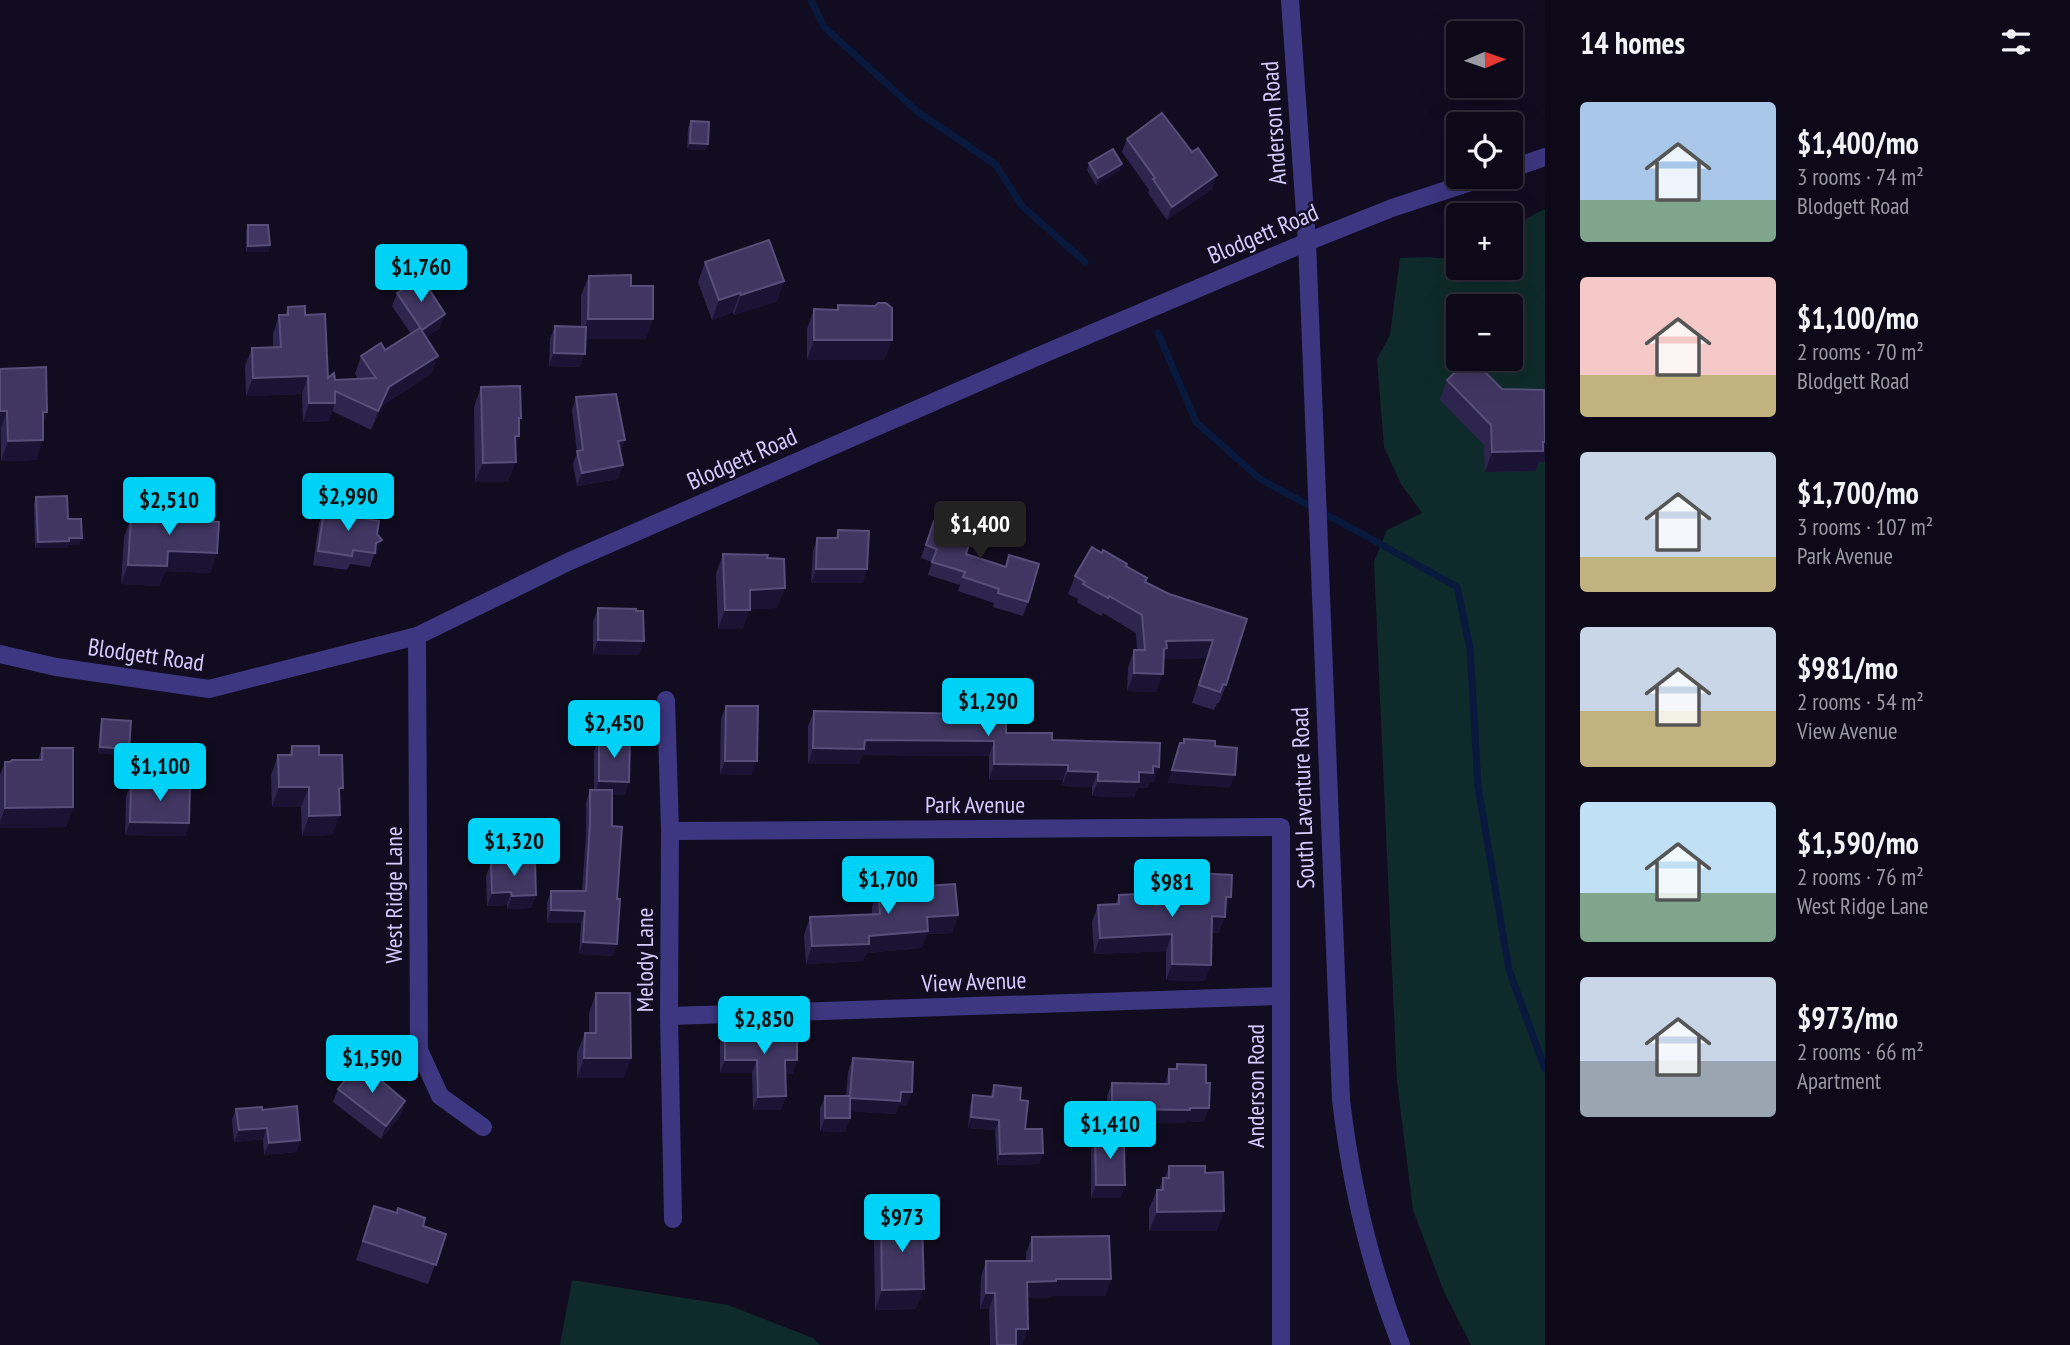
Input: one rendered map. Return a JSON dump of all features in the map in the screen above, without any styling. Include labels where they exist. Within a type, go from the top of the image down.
[{"type":"street","name":"Anderson Road","points":[[1290,0],[1307,242]]},
{"type":"street","points":[[1523,165],[1545,157]]},
{"type":"street","name":"Blodgett Road","points":[[0,654],[56,667],[209,690],[417,636],[582,555],[1307,242],[1392,208],[1450,189]]},
{"type":"street","name":"South Laventure Road","points":[[1307,242],[1341,1100],[1348,1156],[1364,1233],[1376,1277],[1401,1345]]},
{"type":"street","name":"West Ridge Lane","points":[[417,636],[419,1050],[440,1096],[483,1127]]},
{"type":"street","name":"Melody Lane","points":[[666,700],[674,1219]]},
{"type":"street","name":"Anderson Road","points":[[1281,827],[1281,1345]]},
{"type":"street","name":"Park Avenue","points":[[670,831],[1281,827]]},
{"type":"street","name":"View Avenue","points":[[669,1016],[1281,996]]},
{"type":"green space","points":[[1545,209],[1545,1345],[1471,1345],[1444,1292],[1413,1210],[1397,1082],[1374,562],[1387,530],[1422,513],[1401,484],[1384,447],[1377,359],[1390,335],[1400,258],[1446,259],[1446,280],[1523,280],[1523,220]]},
{"type":"green space","points":[[572,1280],[728,1305],[813,1338],[820,1345],[560,1345]]},
{"type":"building","points":[[1162,113],[1192,152],[1198,148],[1217,175],[1172,207],[1127,139]]},
{"type":"building","points":[[691,121],[709,122],[708,144],[690,143]]},
{"type":"building","points":[[1113,149],[1122,164],[1098,178],[1089,163]]},
{"type":"building","points":[[248,225],[268,225],[270,245],[248,246]]},
{"type":"building","points":[[769,240],[784,281],[719,300],[705,262]]},
{"type":"building","points":[[631,275],[631,286],[653,286],[653,319],[588,319],[589,276]]},
{"type":"building","points":[[422,278],[445,314],[422,330],[397,293]]},
{"type":"building","points":[[878,303],[886,303],[892,308],[892,340],[814,340],[814,309],[838,310],[838,305],[875,306]]},
{"type":"building","points":[[305,306],[305,315],[325,314],[328,378],[334,373],[335,380],[376,378],[361,356],[381,343],[385,350],[420,328],[438,356],[389,387],[378,411],[335,391],[335,403],[309,403],[308,376],[253,378],[252,348],[281,347],[279,315],[288,315],[288,307]]},
{"type":"building","points":[[555,326],[586,327],[585,354],[554,353]]},
{"type":"building","points":[[46,367],[47,412],[43,412],[43,440],[8,441],[7,411],[0,411],[0,369]]},
{"type":"building","points":[[1456,371],[1484,371],[1502,389],[1544,390],[1543,451],[1492,452],[1491,425],[1447,380]]},
{"type":"building","points":[[520,386],[521,418],[519,436],[515,436],[516,462],[483,463],[481,387]]},
{"type":"building","points":[[616,394],[625,440],[618,441],[623,465],[582,473],[577,451],[583,450],[576,397]]},
{"type":"building","points":[[67,496],[68,519],[81,519],[82,538],[38,542],[36,497]]},
{"type":"building","points":[[150,510],[193,512],[193,521],[219,522],[217,553],[168,551],[167,566],[128,565],[131,517],[149,518]]},
{"type":"building","points":[[324,510],[349,514],[350,511],[368,513],[367,519],[379,521],[377,534],[382,540],[376,543],[375,553],[353,550],[352,556],[318,551]]},
{"type":"building","points":[[948,518],[970,525],[969,527],[974,529],[966,554],[1006,567],[1009,555],[1039,564],[1028,602],[998,593],[999,589],[963,577],[965,572],[932,562],[937,549],[926,545],[934,521],[946,525]]},
{"type":"building","points":[[838,530],[869,531],[867,569],[816,569],[817,538],[838,538]]},
{"type":"building","points":[[1092,547],[1102,553],[1103,550],[1127,564],[1126,566],[1147,578],[1145,582],[1169,594],[1247,619],[1226,685],[1223,684],[1220,692],[1199,685],[1213,640],[1166,641],[1163,674],[1134,673],[1134,650],[1145,650],[1142,615],[1083,584],[1085,582],[1075,576]]},
{"type":"building","points":[[723,554],[768,555],[767,558],[784,559],[785,588],[750,590],[750,610],[725,610]]},
{"type":"building","points":[[598,608],[643,611],[644,641],[598,640]]},
{"type":"building","points":[[977,684],[1004,684],[1001,693],[1006,696],[1006,733],[1052,733],[1052,740],[1160,743],[1159,767],[1153,766],[1153,773],[1139,772],[1139,782],[1098,781],[1098,772],[1068,771],[1068,765],[994,764],[994,741],[865,740],[864,749],[813,748],[814,711],[977,714]]},
{"type":"building","points":[[726,706],[758,706],[757,761],[725,761]]},
{"type":"building","points":[[102,719],[131,721],[129,749],[100,747]]},
{"type":"building","points":[[599,738],[630,738],[629,782],[599,781]]},
{"type":"building","points":[[1184,739],[1215,741],[1215,746],[1237,748],[1235,775],[1172,770],[1180,743],[1184,743]]},
{"type":"building","points":[[292,746],[319,746],[319,755],[342,755],[340,815],[309,816],[309,787],[279,787],[278,755],[292,755]]},
{"type":"building","points":[[42,748],[73,748],[73,807],[5,808],[5,762],[42,760]]},
{"type":"building","points":[[131,783],[190,785],[189,823],[130,822]]},
{"type":"building","points":[[590,790],[612,790],[612,826],[622,827],[617,944],[583,942],[585,911],[551,910],[551,891],[586,891]]},
{"type":"building","points":[[522,860],[522,864],[535,863],[536,895],[492,893],[491,863]]},
{"type":"building","points":[[1195,873],[1232,875],[1231,897],[1226,897],[1225,917],[1212,916],[1211,965],[1172,964],[1172,934],[1100,938],[1098,905],[1119,904],[1119,895],[1155,893],[1155,905],[1195,902]]},
{"type":"building","points":[[955,884],[958,915],[927,917],[928,931],[869,936],[869,944],[812,946],[810,917],[880,914],[878,889]]},
{"type":"building","points":[[596,993],[630,993],[631,1058],[584,1058],[585,1033],[596,1033]]},
{"type":"building","points":[[725,1030],[797,1030],[797,1060],[785,1060],[786,1096],[758,1097],[757,1060],[725,1060]]},
{"type":"building","points":[[853,1058],[913,1062],[912,1092],[901,1092],[900,1101],[850,1098],[850,1118],[825,1118],[825,1096],[850,1096]]},
{"type":"building","points":[[358,1064],[405,1101],[386,1126],[338,1089]]},
{"type":"building","points":[[1177,1064],[1206,1065],[1206,1083],[1210,1083],[1209,1108],[1112,1109],[1112,1083],[1169,1084],[1169,1069],[1177,1069]]},
{"type":"building","points":[[994,1085],[1021,1088],[1020,1100],[1028,1101],[1025,1129],[1042,1129],[1043,1153],[1000,1154],[999,1120],[971,1117],[973,1095],[993,1097]]},
{"type":"building","points":[[297,1106],[300,1140],[269,1143],[267,1128],[239,1130],[236,1109],[262,1107],[262,1110]]},
{"type":"building","points":[[1095,1136],[1120,1136],[1121,1145],[1124,1145],[1125,1185],[1096,1185]]},
{"type":"building","points":[[1169,1166],[1205,1166],[1205,1173],[1223,1172],[1224,1211],[1157,1212],[1157,1190],[1163,1190],[1163,1178],[1169,1178]]},
{"type":"building","points":[[374,1206],[397,1213],[398,1208],[425,1218],[423,1226],[446,1234],[436,1265],[363,1241]]},
{"type":"building","points":[[881,1219],[922,1219],[924,1289],[882,1290]]},
{"type":"building","points":[[1109,1236],[1111,1279],[1027,1282],[1028,1329],[1016,1329],[1016,1345],[997,1345],[995,1293],[986,1293],[986,1261],[1032,1261],[1032,1237]]},
{"type":"waterway","points":[[811,0],[824,27],[918,112],[996,165],[1022,206],[1085,262]]},
{"type":"waterway","points":[[1158,333],[1196,422],[1260,479],[1457,587],[1470,648],[1478,786],[1509,970],[1545,1069]]}]
